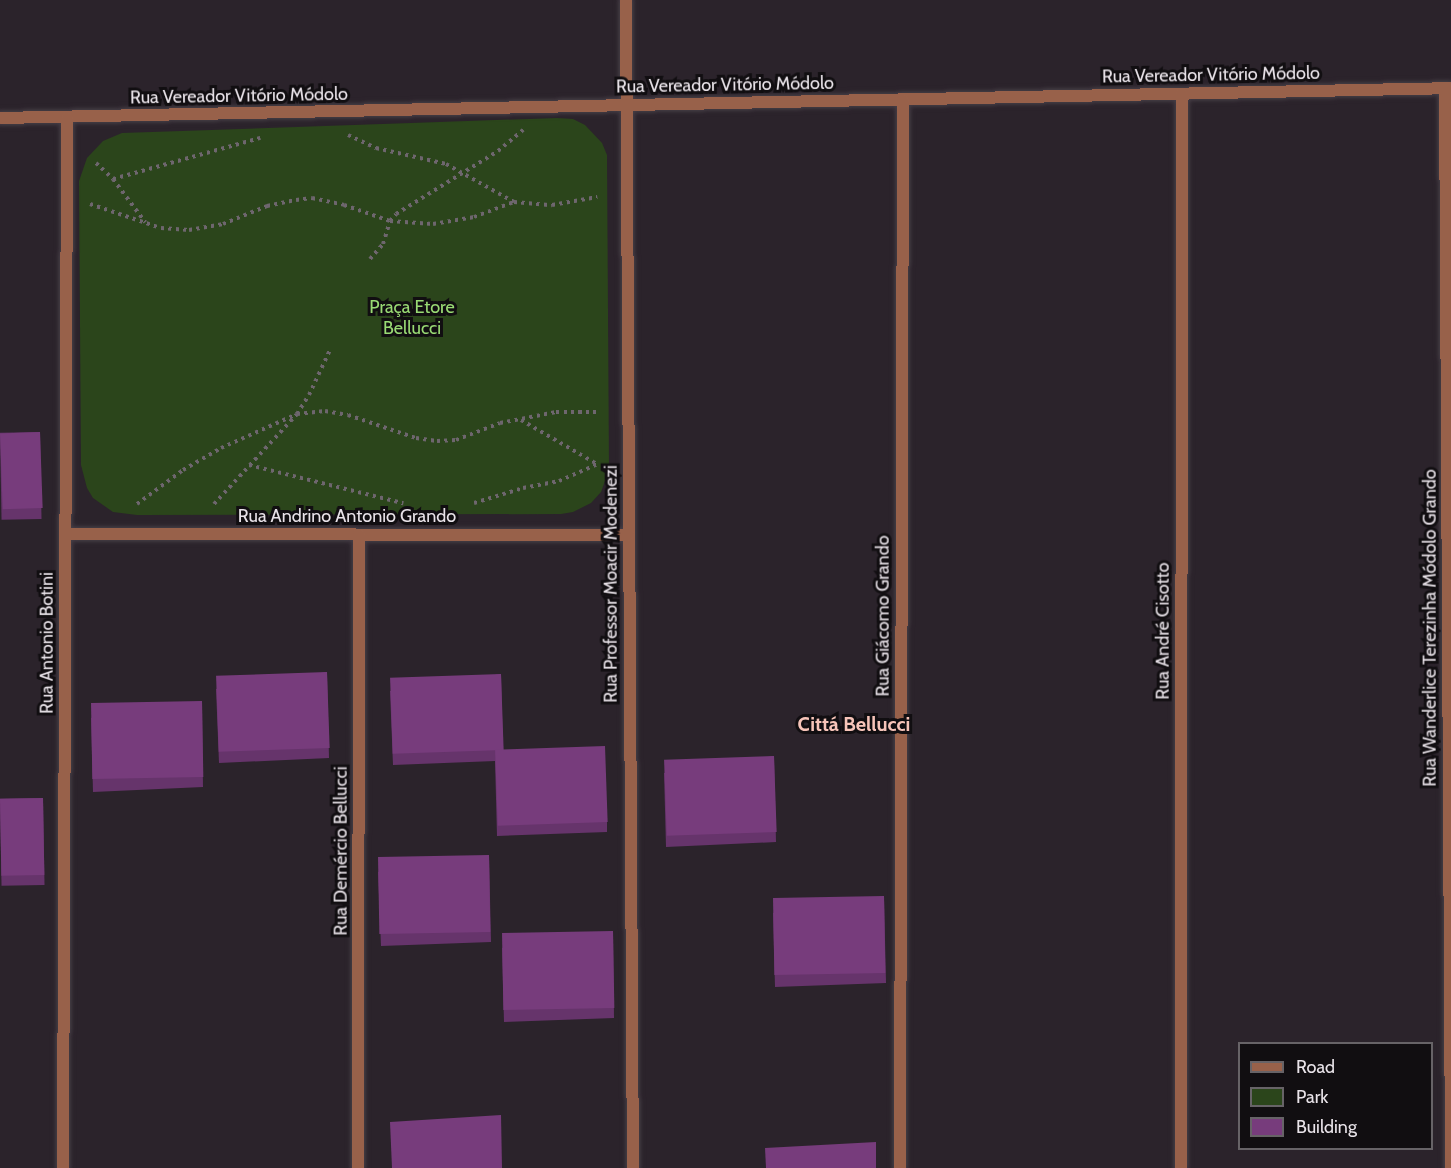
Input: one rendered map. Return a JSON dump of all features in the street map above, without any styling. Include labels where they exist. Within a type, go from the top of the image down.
[{"type":"street","name":"Rua Professor Moacir Modenezi","points":[[626,0],[633,1168]]},
{"type":"street","name":"Rua Vereador Vitório Módolo","points":[[0,118],[1448,88]]},
{"type":"street","name":"Rua Wanderlice Terezinha Módolo Grando","points":[[1448,88],[1451,1168]]},
{"type":"street","name":"Rua André Cisotto","points":[[1181,1168],[1182,94]]},
{"type":"street","name":"Rua Giácomo Grando","points":[[900,1168],[903,100]]},
{"type":"street","name":"Rua Antonio Botini","points":[[63,1168],[67,118]]},
{"type":"street","name":"Rua Andrino Antonio Grando","points":[[66,534],[628,535]]},
{"type":"street","name":"Rua Demércio Bellucci","points":[[358,1168],[359,534]]},
{"type":"path","points":[[370,259],[383,244],[390,221],[396,214],[498,151],[523,130]]},
{"type":"path","points":[[348,135],[376,148],[415,155],[463,172],[489,190],[514,202],[552,205],[597,197]]},
{"type":"path","points":[[113,179],[260,138]]},
{"type":"path","points":[[96,163],[113,179],[146,223]]},
{"type":"path","points":[[90,204],[161,228],[199,228],[223,224],[274,204],[312,198],[344,205],[390,221],[433,224],[474,217],[514,202]]},
{"type":"path","points":[[214,504],[297,414],[309,395],[330,350]]},
{"type":"path","points":[[137,504],[183,470],[221,448],[297,414],[325,411],[348,415],[416,438],[437,441],[456,440],[519,419],[556,412],[598,412]]},
{"type":"path","points":[[474,503],[523,488],[559,481],[598,464],[519,419]]},
{"type":"path","points":[[249,464],[403,503]]},
{"type":"green space","name":"Praça Etore Bellucci","points":[[573,119],[585,125],[602,143],[607,155],[609,470],[601,492],[591,503],[573,512],[561,514],[137,515],[113,512],[93,498],[87,488],[81,465],[79,181],[87,158],[103,141],[122,133]]},
{"type":"building","points":[[40,432],[43,508],[3,509],[0,433]]},
{"type":"building","points":[[327,672],[330,748],[219,752],[216,676]]},
{"type":"building","points":[[501,674],[504,750],[393,754],[390,678]]},
{"type":"building","points":[[202,701],[203,777],[92,779],[91,703]]},
{"type":"building","points":[[605,746],[608,822],[498,826],[495,750]]},
{"type":"building","points":[[774,756],[777,832],[667,836],[664,760]]},
{"type":"building","points":[[43,798],[44,875],[1,876],[0,799]]},
{"type":"building","points":[[489,855],[490,932],[379,934],[378,857]]},
{"type":"building","points":[[884,896],[885,973],[774,975],[773,898]]},
{"type":"building","points":[[613,931],[614,1008],[503,1010],[502,933]]},
{"type":"building","points":[[501,1115],[502,1168],[392,1168],[390,1122]]},
{"type":"building","points":[[876,1142],[876,1168],[766,1168],[765,1148]]},
{"type":"district","name":"Cittá Bellucci","points":[[854,724]]}]
